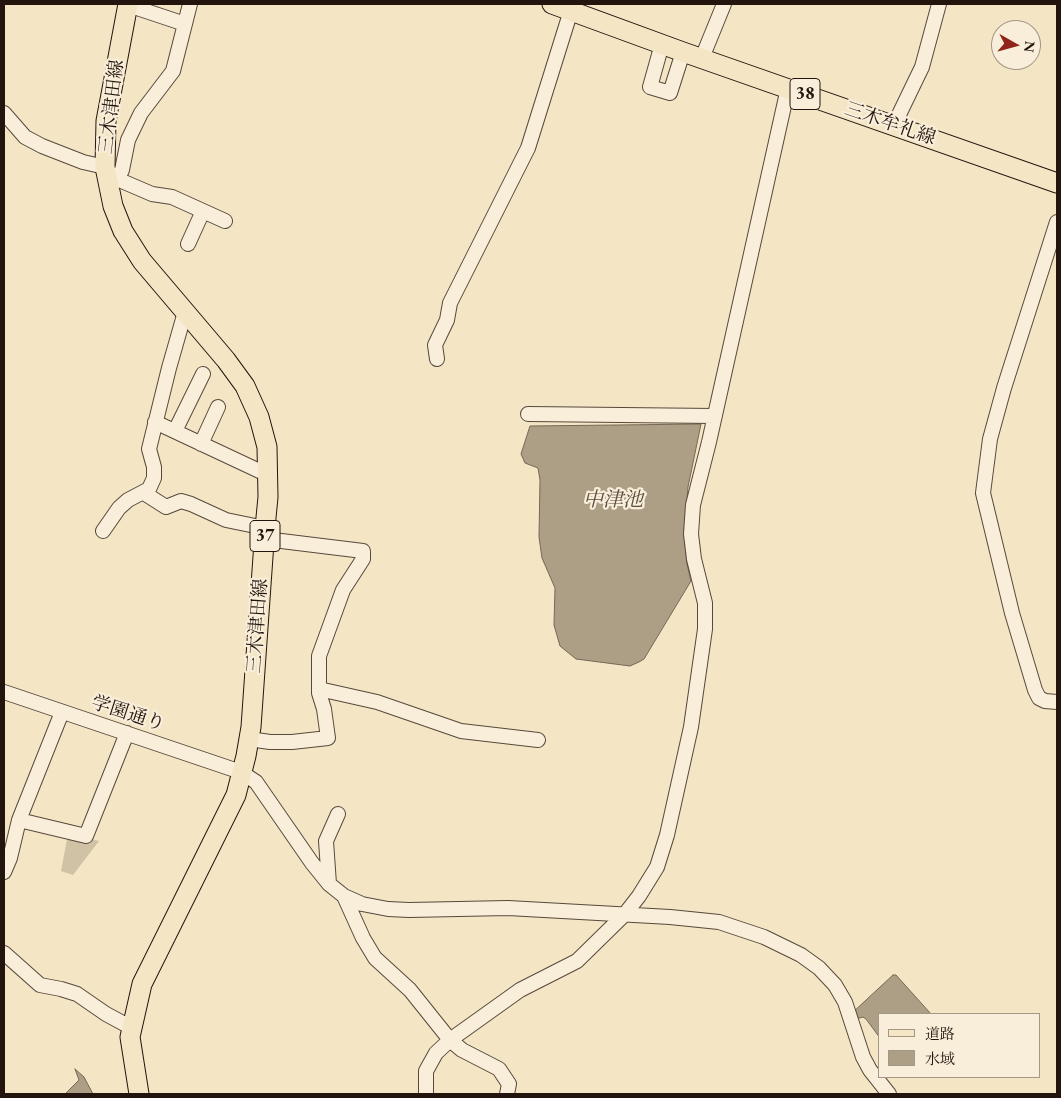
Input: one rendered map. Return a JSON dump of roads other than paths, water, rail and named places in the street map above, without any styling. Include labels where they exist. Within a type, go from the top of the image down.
[{"type":"main road","name":"三木津田線","points":[[128,4],[106,121],[113,206],[123,231],[142,261],[226,360],[245,386],[259,417],[267,447],[268,475],[249,739],[236,795],[142,984],[130,1037],[139,1094]]},
{"type":"main road","name":"三木牟礼線","points":[[552,4],[572,7],[683,52],[1057,183]]},
{"type":"street","points":[[128,4],[185,24]]},
{"type":"street","points":[[110,176],[122,170],[128,140],[141,114],[173,71],[190,4]]},
{"type":"street","points":[[702,58],[724,4]]},
{"type":"street","points":[[894,125],[922,67],[939,4]]},
{"type":"street","points":[[437,359],[436,345],[446,320],[450,303],[528,148],[572,7]]},
{"type":"street","points":[[662,44],[650,87],[670,93],[683,52]]},
{"type":"street","points":[[426,1094],[426,1071],[436,1053],[450,1040],[520,990],[578,960],[625,914],[657,867],[667,835],[691,727],[705,629],[705,603],[694,559],[691,534],[693,505],[715,416],[788,88]]},
{"type":"street","points":[[4,113],[25,137],[42,146],[83,162],[152,194],[172,197],[225,221]]},
{"type":"street","points":[[188,244],[203,211]]},
{"type":"street","points":[[1057,222],[1033,293],[990,439],[983,494],[1012,612],[1035,690],[1039,698],[1045,701],[1057,702]]},
{"type":"street","points":[[103,531],[110,518],[119,508],[128,500],[149,489],[154,478],[154,467],[149,449],[169,368],[186,312]]},
{"type":"street","points":[[175,432],[203,374]]},
{"type":"street","points":[[201,444],[218,407]]},
{"type":"street","points":[[528,414],[715,416]]},
{"type":"street","points":[[155,422],[268,475]]},
{"type":"street","points":[[144,493],[166,507],[180,501],[226,520],[265,533],[363,550],[363,559],[343,590],[319,656],[319,689],[328,738],[292,742],[270,742],[249,739]]},
{"type":"street","points":[[319,689],[377,702],[461,732],[538,740]]},
{"type":"street","name":"学園通り","points":[[4,692],[241,772]]},
{"type":"street","points":[[4,872],[10,858],[19,820],[62,712]]},
{"type":"street","points":[[19,820],[86,836],[127,733]]},
{"type":"street","points":[[241,772],[256,782],[328,884],[344,896],[362,904],[388,909],[508,908],[697,919],[741,928],[783,946],[820,968],[835,985],[845,1002],[863,1057],[870,1070],[889,1094]]},
{"type":"street","points":[[328,884],[326,841],[338,814]]},
{"type":"street","points":[[344,896],[363,938],[375,958],[410,990],[450,1040],[462,1050],[499,1069],[509,1084],[507,1094]]},
{"type":"street","points":[[4,953],[40,985],[76,994],[106,1014],[132,1028]]},
{"type":"water","name":"中津池","points":[[701,424],[688,487],[684,534],[691,581],[644,659],[630,666],[576,659],[560,646],[554,625],[555,588],[542,558],[539,537],[540,480],[538,468],[525,463],[521,454],[530,426]]},
{"type":"water","points":[[893,975],[896,975],[930,1013],[878,1013],[878,1035],[866,1019],[863,1017],[853,1020],[851,1014]]},
{"type":"water","points":[[75,1069],[84,1077],[93,1094],[65,1094],[79,1080]]}]
